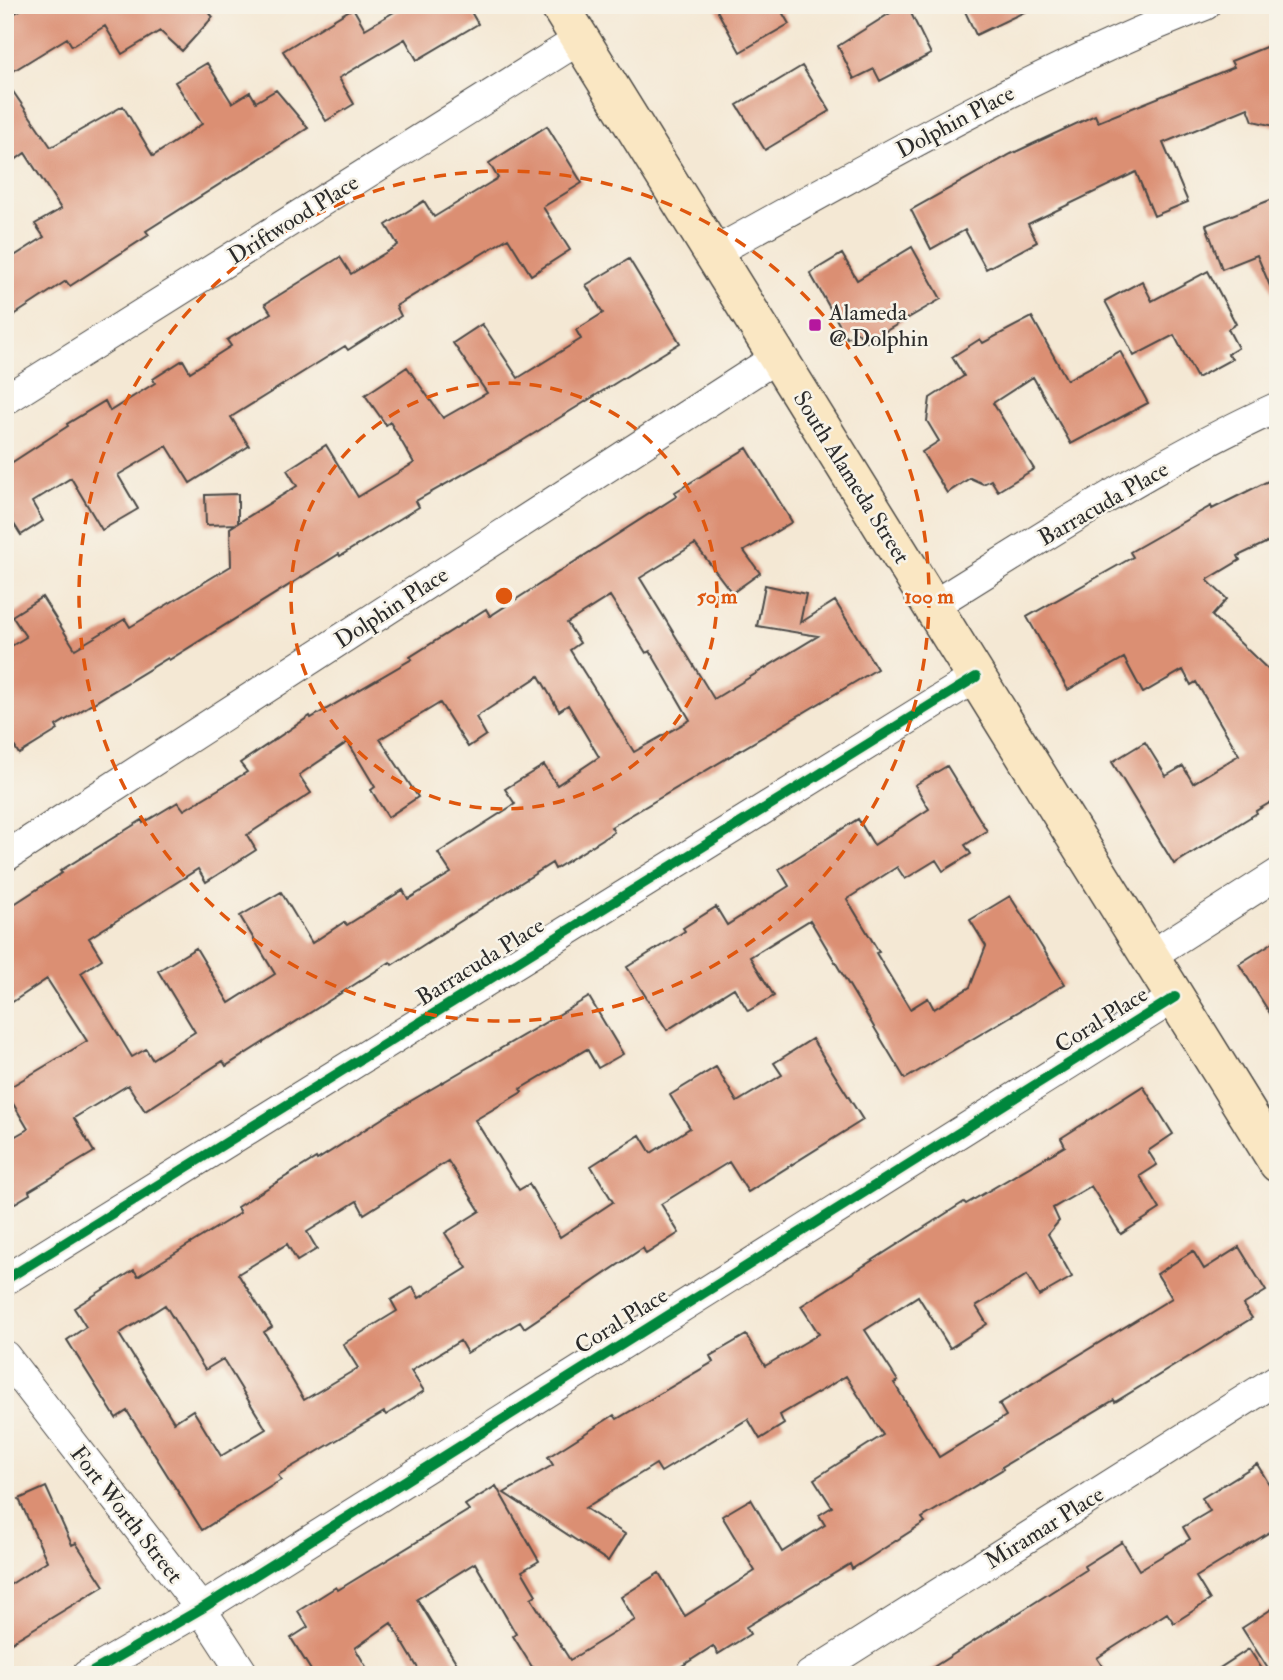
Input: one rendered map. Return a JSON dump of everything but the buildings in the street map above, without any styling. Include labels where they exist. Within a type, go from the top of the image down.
[{"type":"main road","name":"South Alameda Street","points":[[559,5],[1278,1163]]},
{"type":"street","name":"Dolphin Place","points":[[713,253],[926,135],[1042,76],[1205,5]]},
{"type":"street","name":"Driftwood Place","points":[[5,400],[580,39]]},
{"type":"street","name":"Dolphin Place","points":[[5,857],[777,356]]},
{"type":"street","name":"Barracuda Place","points":[[932,606],[1104,500],[1240,424],[1278,407]]},
{"type":"street","name":"Barracuda Place","points":[[5,1280],[976,677]]},
{"type":"street","name":"Coral Place","points":[[1150,956],[1278,874]]},
{"type":"street","name":"Coral Place","points":[[87,1675],[201,1609],[1175,997]]},
{"type":"street","name":"Fort Worth Street","points":[[5,1356],[201,1609],[244,1675]]},
{"type":"street","name":"Miramar Place","points":[[810,1675],[1278,1379]]},
{"type":"cycle path","points":[[5,1280],[976,677]]},
{"type":"cycle path","points":[[87,1675],[201,1609],[1175,997]]},
{"type":"place","name":"Alameda @ Dolphin","points":[[815,325]]}]
